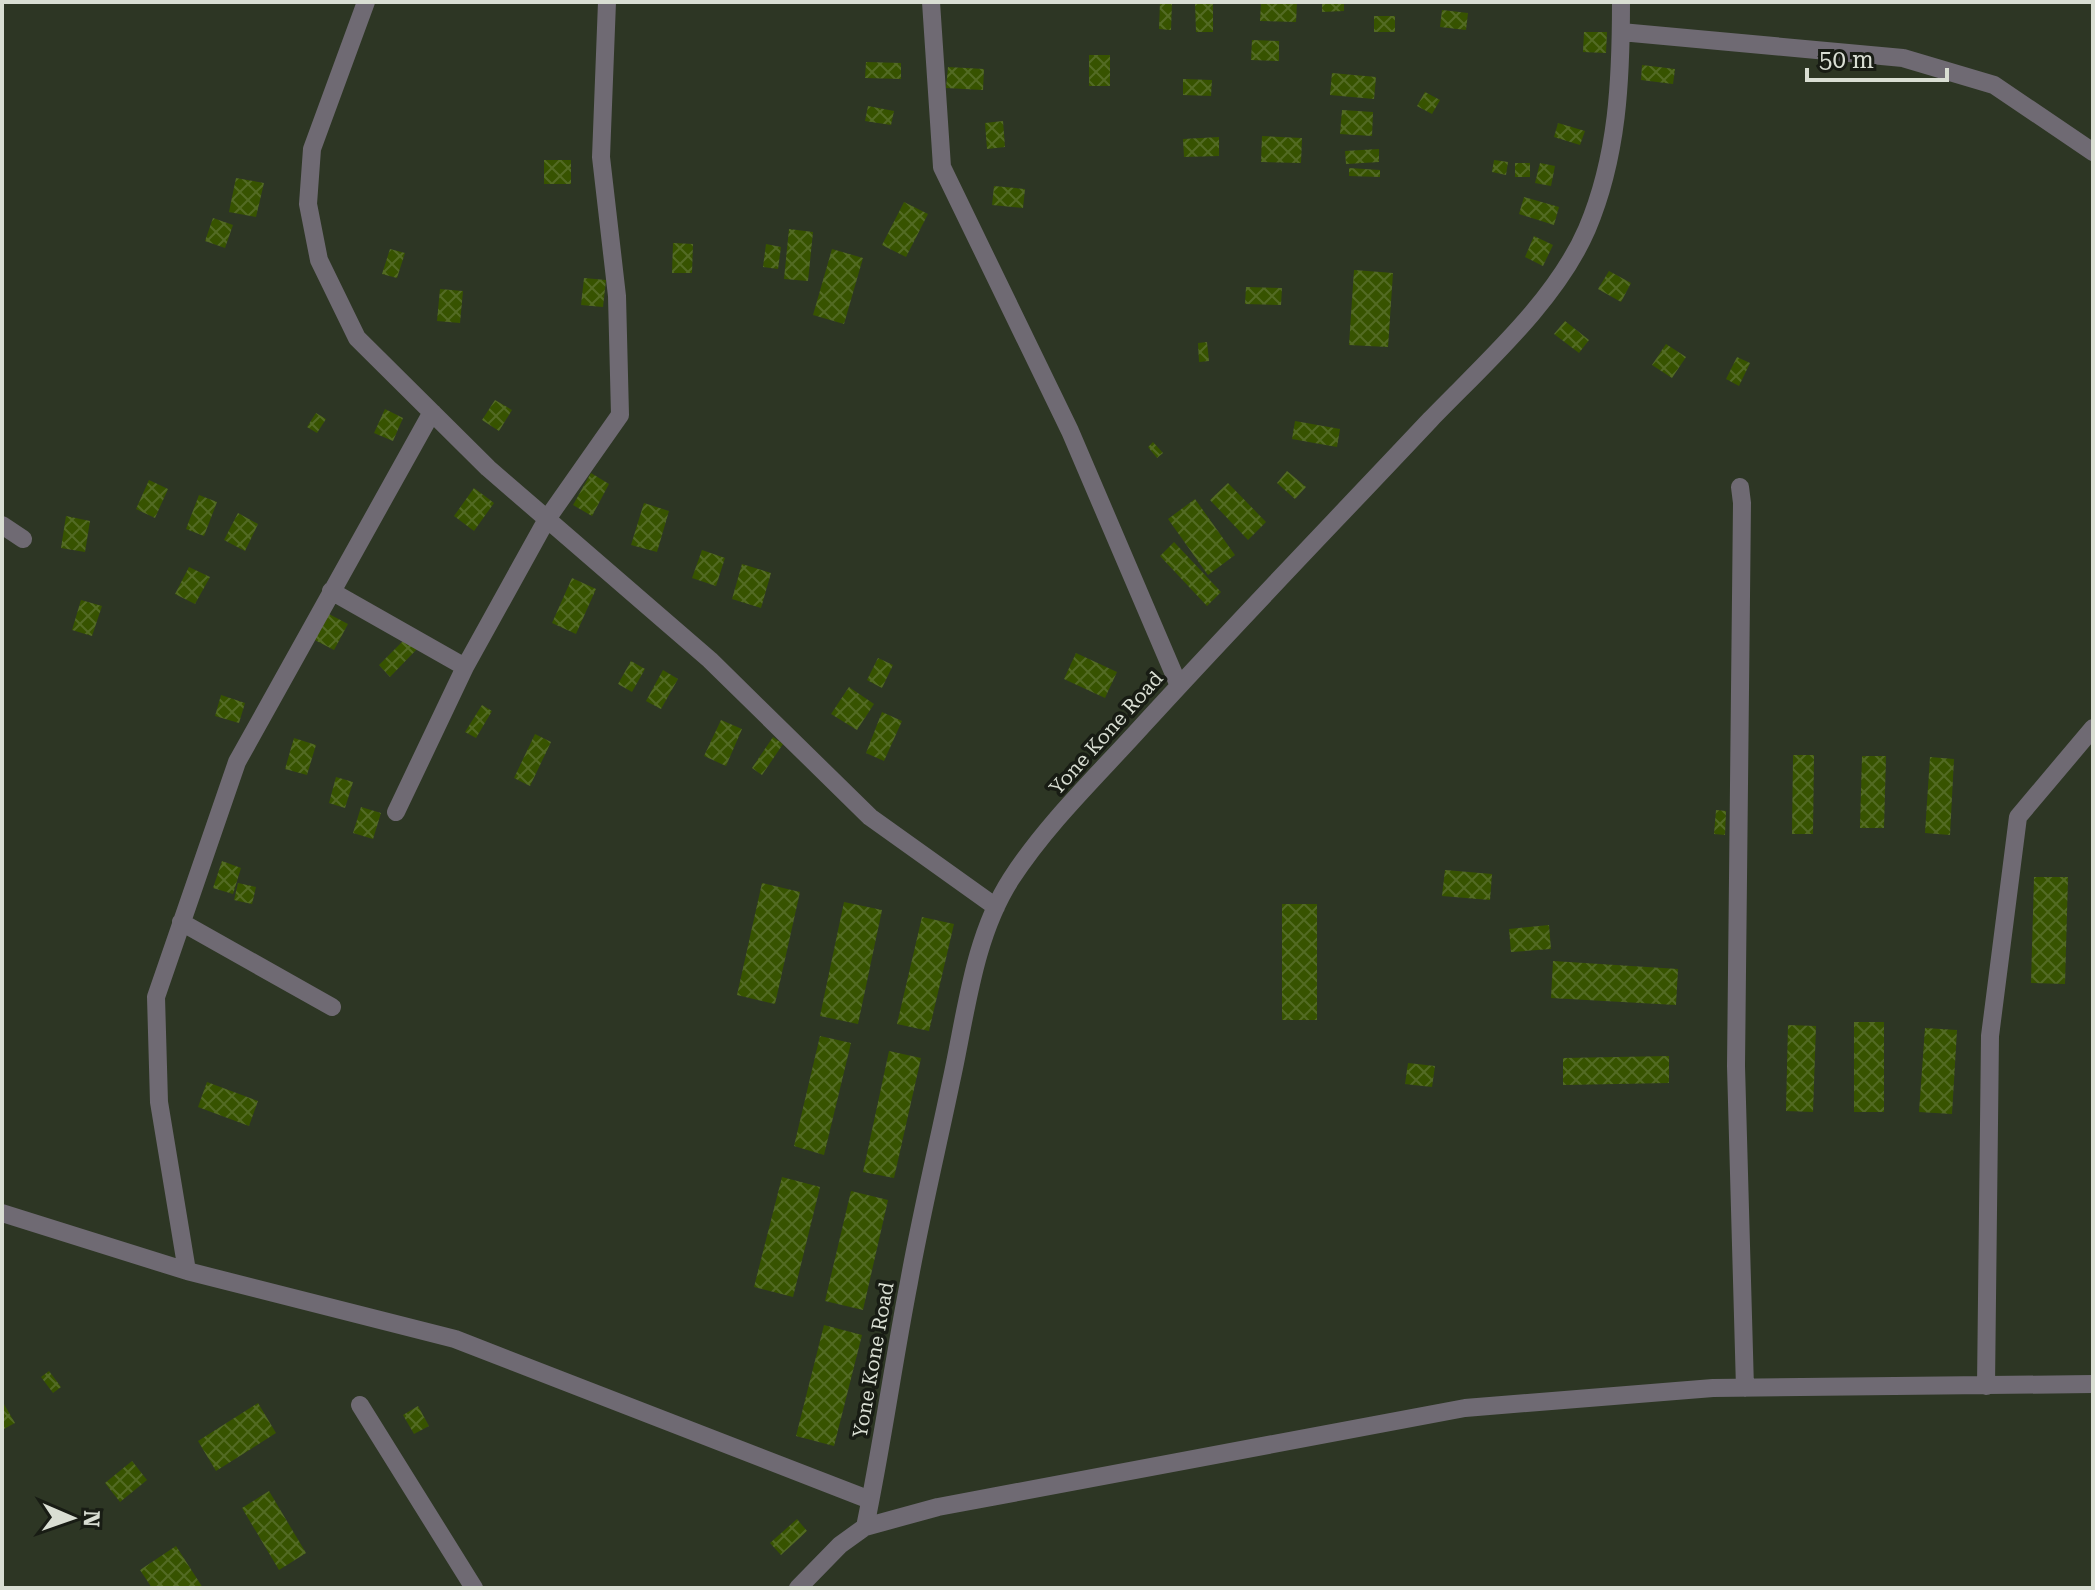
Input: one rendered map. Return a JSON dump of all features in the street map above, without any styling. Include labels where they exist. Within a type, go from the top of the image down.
[{"type":"street","points":[[366,2],[312,149],[308,204],[319,260],[357,338],[488,468],[710,660],[870,817],[996,907]]},
{"type":"street","points":[[396,812],[465,667],[547,519],[620,415],[617,296],[601,157],[607,2]]},
{"type":"street","points":[[931,2],[942,167],[1070,431],[1179,686]]},
{"type":"street","name":"Yone Kone Road","points":[[865,1527],[912,1265],[972,985],[996,907],[1010,880],[1053,824],[1487,360],[1540,302],[1567,266],[1587,230],[1611,147],[1621,72],[1621,2]]},
{"type":"street","points":[[1621,32],[1903,58],[1994,85],[2093,152]]},
{"type":"street","points":[[187,1271],[159,1102],[156,997],[237,762],[432,412]]},
{"type":"street","points":[[1740,487],[1741,776],[1736,1066],[1745,1388]]},
{"type":"street","points":[[2,525],[23,539]]},
{"type":"street","points":[[331,591],[465,667]]},
{"type":"street","points":[[1986,1386],[1990,1036],[2018,817],[2093,728]]},
{"type":"street","points":[[181,922],[332,1007]]},
{"type":"street","points":[[2,1213],[187,1271],[455,1339],[870,1500]]},
{"type":"street","points":[[798,1588],[840,1545],[865,1527],[938,1507],[1465,1408],[1713,1388],[2093,1384]]},
{"type":"street","points":[[360,1405],[474,1588]]},
{"type":"building","points":[[1160,2],[1172,2],[1171,30],[1159,29]]},
{"type":"building","points":[[1195,2],[1213,2],[1213,32],[1196,32]]},
{"type":"building","points":[[1261,2],[1297,2],[1296,22],[1260,21]]},
{"type":"building","points":[[1322,2],[1344,2],[1344,11],[1322,12]]},
{"type":"building","points":[[1442,10],[1468,13],[1466,30],[1440,27]]},
{"type":"building","points":[[1374,16],[1395,16],[1395,32],[1374,32]]},
{"type":"building","points":[[1584,32],[1607,32],[1606,53],[1583,52]]},
{"type":"building","points":[[1252,40],[1279,41],[1279,61],[1251,60]]},
{"type":"building","points":[[1089,55],[1110,55],[1110,86],[1089,86]]},
{"type":"building","points":[[866,62],[901,63],[901,79],[865,78]]},
{"type":"building","points":[[1642,65],[1675,69],[1673,84],[1641,80]]},
{"type":"building","points":[[948,67],[984,69],[983,90],[946,88]]},
{"type":"building","points":[[1332,73],[1376,77],[1374,99],[1330,95]]},
{"type":"building","points":[[1183,79],[1212,80],[1211,96],[1183,95]]},
{"type":"building","points":[[1425,92],[1440,100],[1432,114],[1417,106]]},
{"type":"building","points":[[868,106],[894,111],[891,125],[865,121]]},
{"type":"building","points":[[1342,110],[1373,112],[1372,136],[1340,134]]},
{"type":"building","points":[[1003,121],[1005,147],[987,149],[985,123]]},
{"type":"building","points":[[1558,123],[1585,131],[1580,145],[1554,137]]},
{"type":"building","points":[[1262,136],[1302,138],[1301,163],[1261,162]]},
{"type":"building","points":[[1219,137],[1219,156],[1184,157],[1183,139]]},
{"type":"building","points":[[1379,149],[1379,162],[1346,164],[1345,151]]},
{"type":"building","points":[[544,160],[571,160],[571,184],[544,184]]},
{"type":"building","points":[[1494,160],[1508,162],[1506,175],[1492,172]]},
{"type":"building","points":[[1515,163],[1530,163],[1530,177],[1515,177]]},
{"type":"building","points":[[1540,163],[1555,166],[1551,186],[1535,183]]},
{"type":"building","points":[[1349,168],[1380,170],[1380,177],[1349,176]]},
{"type":"building","points":[[236,178],[264,183],[256,217],[229,212]]},
{"type":"building","points":[[994,186],[1025,189],[1023,208],[992,205]]},
{"type":"building","points":[[1524,197],[1559,207],[1554,225],[1519,214]]},
{"type":"building","points":[[904,202],[928,214],[906,257],[882,245]]},
{"type":"building","points":[[213,218],[233,225],[225,248],[205,241]]},
{"type":"building","points":[[789,229],[813,232],[808,281],[784,279]]},
{"type":"building","points":[[1534,236],[1553,245],[1543,266],[1525,257]]},
{"type":"building","points":[[673,243],[693,244],[692,273],[672,273]]},
{"type":"building","points":[[766,244],[781,247],[778,269],[763,267]]},
{"type":"building","points":[[390,249],[405,253],[397,278],[382,274]]},
{"type":"building","points":[[832,249],[863,258],[844,324],[813,315]]},
{"type":"building","points":[[1354,270],[1393,273],[1388,347],[1349,345]]},
{"type":"building","points":[[1609,271],[1631,283],[1621,302],[1598,289]]},
{"type":"building","points":[[584,278],[606,280],[603,307],[581,305]]},
{"type":"building","points":[[1246,287],[1282,288],[1281,305],[1245,304]]},
{"type":"building","points":[[440,289],[463,291],[460,323],[437,321]]},
{"type":"building","points":[[1565,321],[1589,340],[1579,353],[1554,334]]},
{"type":"building","points":[[1207,342],[1209,361],[1199,362],[1198,343]]},
{"type":"building","points":[[1666,344],[1686,357],[1672,378],[1652,365]]},
{"type":"building","points":[[1737,357],[1750,363],[1739,386],[1726,379]]},
{"type":"building","points":[[495,400],[512,410],[499,431],[482,420]]},
{"type":"building","points":[[385,409],[403,418],[393,441],[374,433]]},
{"type":"building","points":[[316,413],[326,419],[317,433],[307,427]]},
{"type":"building","points":[[1295,421],[1340,429],[1337,447],[1292,439]]},
{"type":"building","points":[[1153,442],[1163,453],[1157,458],[1148,447]]},
{"type":"building","points":[[1287,471],[1306,487],[1295,499],[1277,483]]},
{"type":"building","points":[[591,473],[609,484],[592,516],[573,505]]},
{"type":"building","points":[[149,480],[168,489],[155,518],[136,509]]},
{"type":"building","points":[[1228,483],[1266,522],[1248,540],[1210,500]]},
{"type":"building","points":[[474,488],[494,503],[474,531],[454,516]]},
{"type":"building","points":[[199,495],[217,502],[204,536],[186,529]]},
{"type":"building","points":[[1195,499],[1235,555],[1208,575],[1168,519]]},
{"type":"building","points":[[644,503],[669,511],[657,552],[631,545]]},
{"type":"building","points":[[238,513],[258,524],[245,551],[224,540]]},
{"type":"building","points":[[66,516],[90,521],[85,552],[61,548]]},
{"type":"building","points":[[1174,542],[1221,592],[1207,606],[1160,556]]},
{"type":"building","points":[[702,550],[725,558],[716,586],[692,578]]},
{"type":"building","points":[[742,564],[771,573],[761,608],[732,599]]},
{"type":"building","points":[[189,567],[210,577],[195,604],[175,594]]},
{"type":"building","points":[[572,578],[596,589],[576,634],[552,623]]},
{"type":"building","points":[[81,600],[102,606],[92,636],[72,630]]},
{"type":"building","points":[[325,612],[348,624],[334,650],[311,638]]},
{"type":"building","points":[[406,638],[417,649],[390,677],[379,665]]},
{"type":"building","points":[[1076,653],[1117,672],[1105,698],[1064,679]]},
{"type":"building","points":[[878,658],[893,665],[882,688],[867,680]]},
{"type":"building","points":[[631,661],[645,669],[632,692],[618,684]]},
{"type":"building","points":[[663,670],[678,679],[661,709],[646,701]]},
{"type":"building","points":[[849,687],[874,704],[857,730],[831,714]]},
{"type":"building","points":[[221,695],[245,703],[239,723],[215,716]]},
{"type":"building","points":[[482,705],[492,711],[476,738],[465,732]]},
{"type":"building","points":[[882,712],[902,721],[884,761],[866,753]]},
{"type":"building","points":[[721,720],[742,729],[726,766],[704,756]]},
{"type":"building","points":[[535,734],[551,742],[530,786],[514,778]]},
{"type":"building","points":[[773,737],[783,744],[762,775],[752,768]]},
{"type":"building","points":[[294,738],[316,745],[307,775],[285,769]]},
{"type":"building","points":[[1793,755],[1814,755],[1813,834],[1792,834]]},
{"type":"building","points":[[1862,756],[1886,756],[1884,828],[1860,828]]},
{"type":"building","points":[[1930,757],[1954,759],[1950,835],[1925,833]]},
{"type":"building","points":[[336,777],[353,782],[345,808],[329,803]]},
{"type":"building","points":[[361,807],[381,813],[373,839],[353,833]]},
{"type":"building","points":[[1716,810],[1726,811],[1725,835],[1714,834]]},
{"type":"building","points":[[222,861],[241,868],[233,894],[213,888]]},
{"type":"building","points":[[1445,870],[1492,874],[1490,900],[1442,896]]},
{"type":"building","points":[[2034,877],[2068,877],[2065,984],[2031,983]]},
{"type":"building","points":[[238,883],[256,887],[252,904],[234,900]]},
{"type":"building","points":[[762,883],[800,892],[775,1004],[737,995]]},
{"type":"building","points":[[844,902],[882,910],[858,1024],[820,1016]]},
{"type":"building","points":[[1282,904],[1317,904],[1317,1020],[1282,1020]]},
{"type":"building","points":[[922,917],[954,924],[929,1031],[897,1024]]},
{"type":"building","points":[[1549,925],[1551,949],[1511,952],[1509,929]]},
{"type":"building","points":[[1553,961],[1678,969],[1676,1005],[1551,998]]},
{"type":"building","points":[[1854,1022],[1884,1022],[1884,1112],[1854,1112]]},
{"type":"building","points":[[1788,1025],[1816,1026],[1813,1112],[1786,1111]]},
{"type":"building","points":[[1925,1028],[1957,1030],[1952,1114],[1919,1112]]},
{"type":"building","points":[[820,1036],[851,1043],[824,1155],[794,1146]]},
{"type":"building","points":[[889,1051],[921,1058],[894,1178],[863,1172]]},
{"type":"building","points":[[1669,1056],[1669,1083],[1563,1085],[1563,1058]]},
{"type":"building","points":[[1408,1063],[1435,1066],[1432,1087],[1405,1084]]},
{"type":"building","points":[[207,1082],[258,1101],[249,1126],[198,1107]]},
{"type":"building","points":[[782,1177],[820,1187],[793,1297],[754,1287]]},
{"type":"building","points":[[851,1191],[888,1200],[863,1310],[825,1301]]},
{"type":"building","points":[[824,1325],[862,1335],[834,1446],[796,1436]]},
{"type":"building","points":[[49,1371],[61,1387],[53,1393],[41,1377]]},
{"type":"building","points":[[2,1401],[15,1423],[2,1430]]},
{"type":"building","points":[[258,1403],[276,1433],[216,1471],[198,1441]]},
{"type":"building","points":[[418,1406],[429,1426],[414,1434],[403,1415]]},
{"type":"building","points":[[132,1461],[147,1480],[120,1502],[105,1483]]},
{"type":"building","points":[[269,1491],[306,1553],[279,1570],[242,1508]]},
{"type":"building","points":[[797,1519],[807,1531],[781,1555],[770,1543]]},
{"type":"building","points":[[176,1546],[203,1588],[152,1588],[140,1570]]}]
